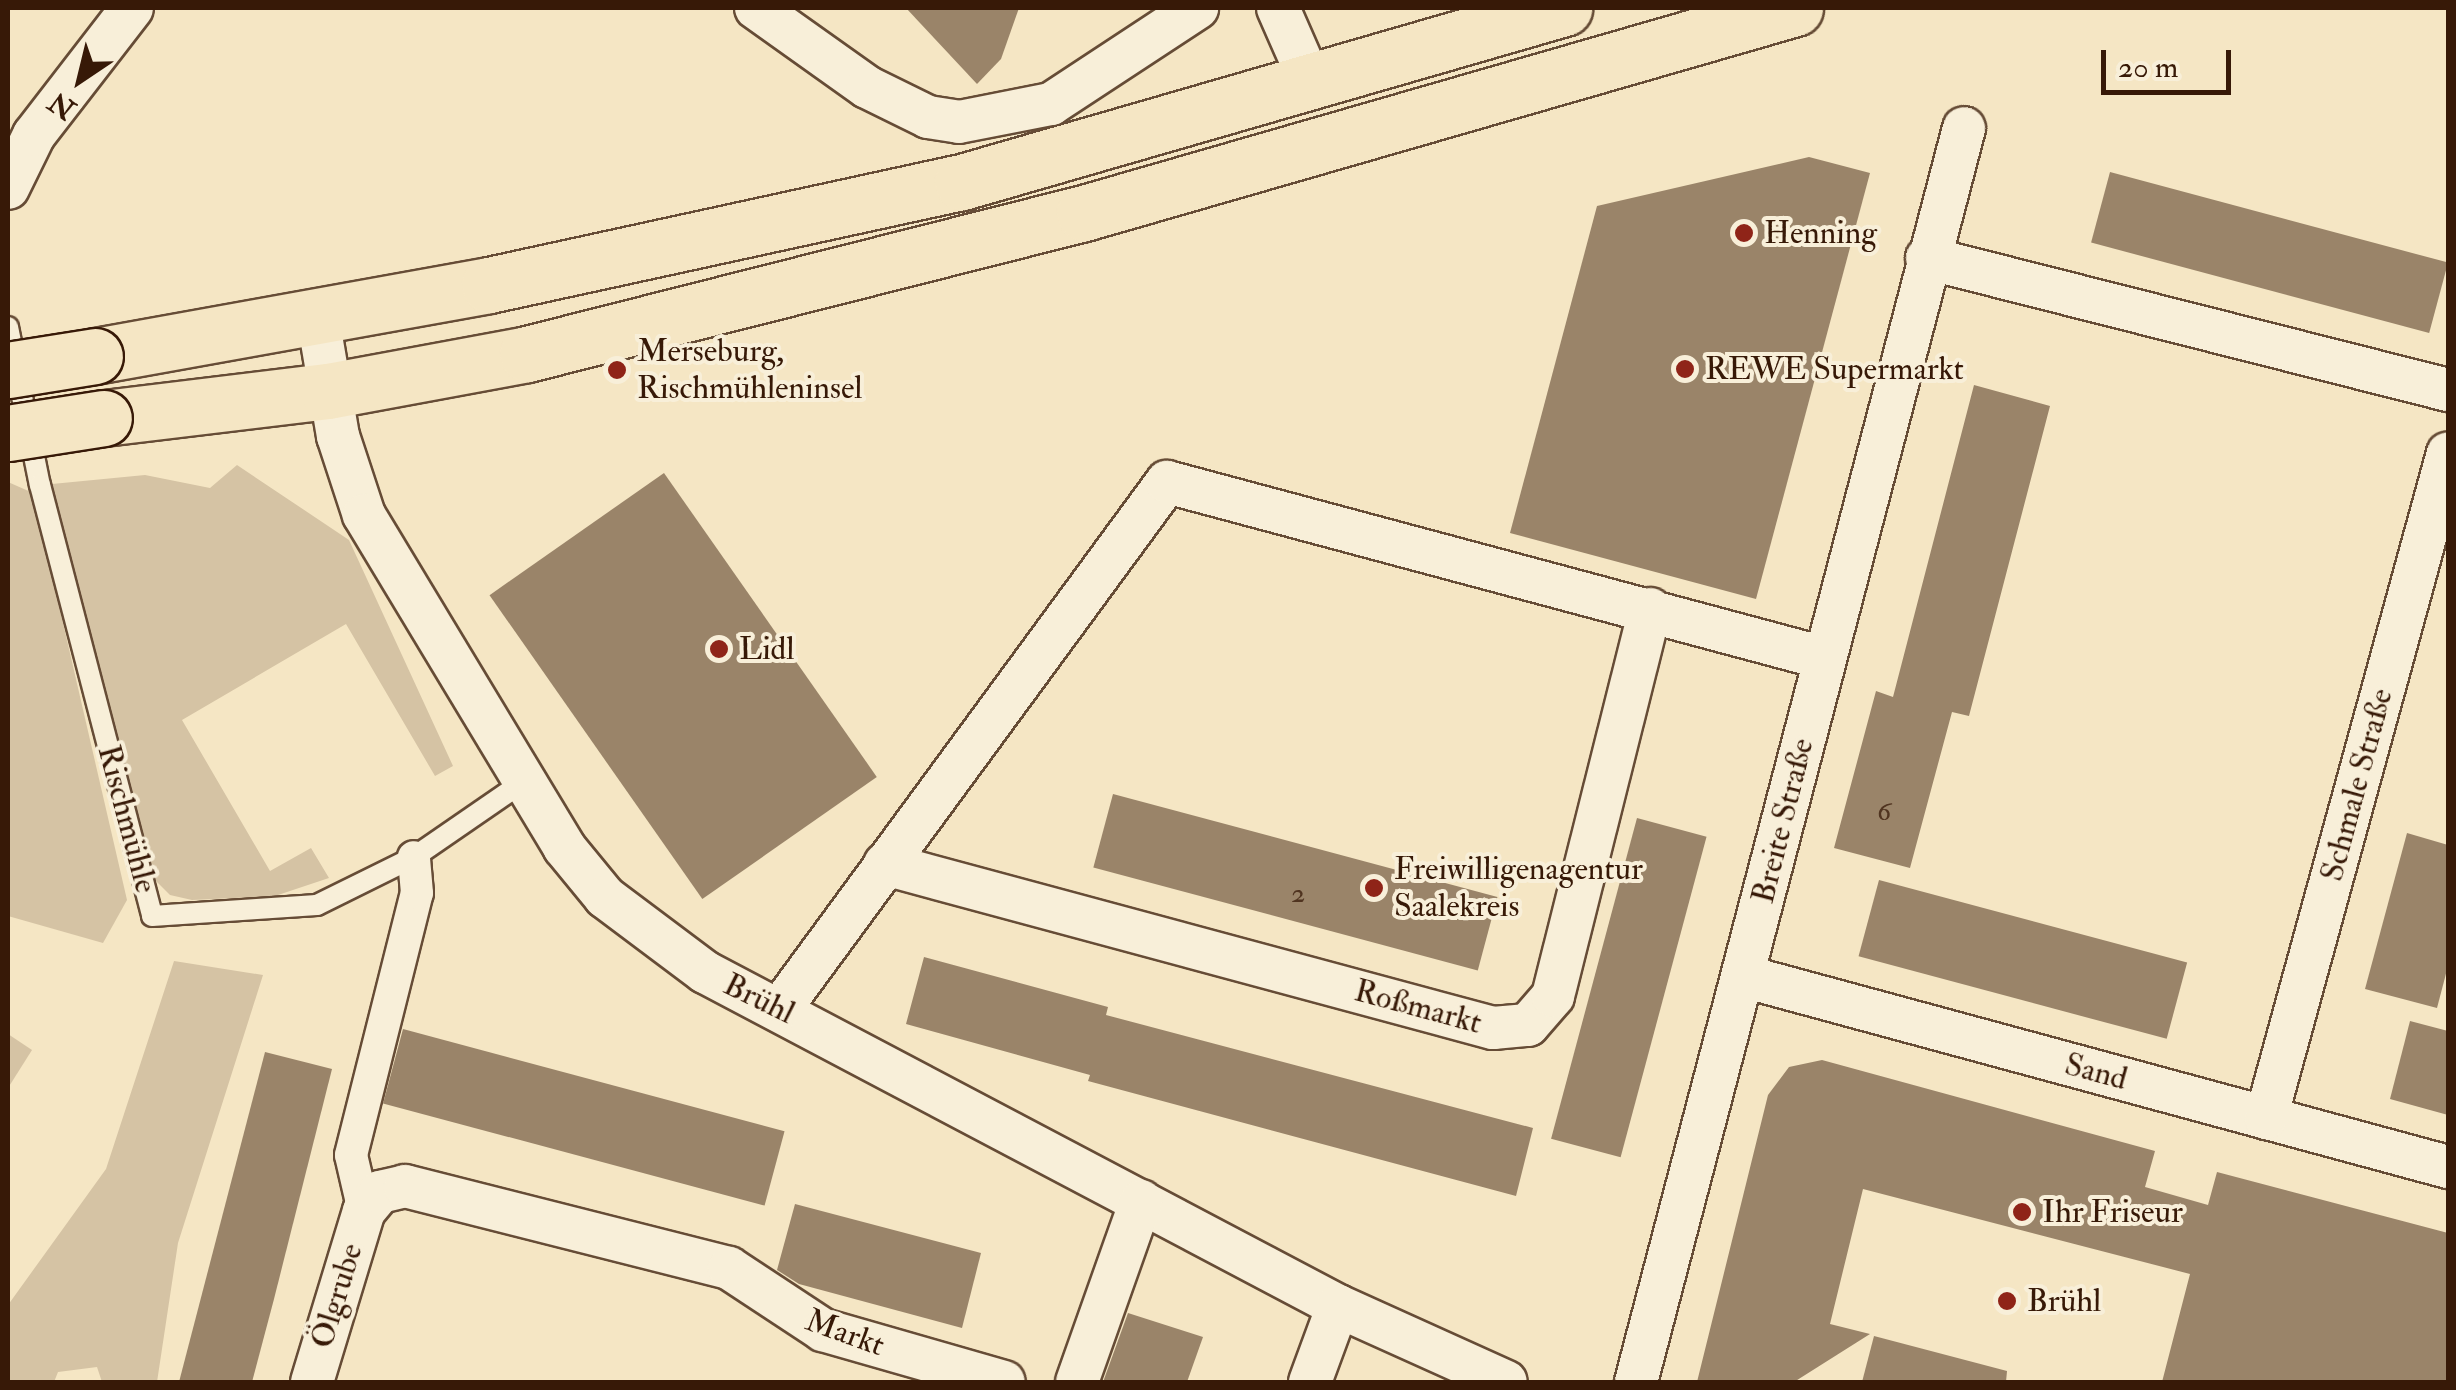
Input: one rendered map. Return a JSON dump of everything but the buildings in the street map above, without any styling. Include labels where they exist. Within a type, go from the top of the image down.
[{"type":"main road","points":[[8,370],[318,318],[962,182],[1564,8]]},
{"type":"main road","points":[[8,433],[328,391],[527,354],[848,276],[1795,8]]},
{"type":"street","points":[[8,188],[43,122],[132,8]]},
{"type":"street","points":[[756,8],[882,95],[959,122],[1051,104],[1197,8]]},
{"type":"street","points":[[1278,8],[1311,83]]},
{"type":"street","name":"Breite Straße","points":[[1636,1382],[1964,128]]},
{"type":"street","points":[[1927,258],[2448,390]]},
{"type":"street","name":"Brühl","points":[[318,318],[328,391],[364,515],[523,782],[605,897],[705,972],[780,1008],[1338,1306],[1506,1382]]},
{"type":"street","name":"Schmale Straße","points":[[2266,1118],[2448,453]]},
{"type":"street","points":[[780,1008],[1167,482],[1824,658]]},
{"type":"street","name":"Roßmarkt","points":[[885,864],[1493,1028],[1528,1025],[1553,996],[1650,610]]},
{"type":"street","points":[[364,1211],[351,1155],[417,893],[414,857]]},
{"type":"street","name":"Sand","points":[[1743,976],[2448,1168]]},
{"type":"street","name":"Markt","points":[[364,1211],[380,1192],[404,1186],[594,1231],[754,1281],[798,1318],[823,1330],[1004,1382]]},
{"type":"street","points":[[1077,1382],[1140,1202]]},
{"type":"street","name":"Ölgrube","points":[[312,1382],[364,1211]]},
{"type":"street","points":[[1310,1382],[1338,1306]]},
{"type":"lane","name":"Rischmühle","points":[[8,327],[40,485],[152,916],[317,905],[414,857],[523,782]]},
{"type":"shaded area","points":[[237,465],[349,540],[453,766],[435,776],[346,624],[182,720],[270,871],[311,848],[329,878],[275,896],[192,900],[170,895],[153,878],[52,484],[145,475],[210,488]]},
{"type":"shaded area","points":[[8,482],[33,493],[127,900],[103,943],[8,916]]},
{"type":"shaded area","points":[[174,961],[263,975],[178,1243],[157,1382],[102,1382],[97,1367],[58,1372],[54,1382],[8,1382],[8,1305],[106,1169]]},
{"type":"shaded area","points":[[8,1034],[32,1050],[8,1088]]},
{"type":"place","name":"Henning","points":[[1744,233]]},
{"type":"place","name":"REWE Supermarkt","points":[[1685,369]]},
{"type":"place","name":"Merseburg, Rischmühleninsel","points":[[617,370]]},
{"type":"place","name":"Lidl","points":[[719,649]]},
{"type":"place","name":"Freiwilligenagentur Saalekreis","points":[[1374,888]]},
{"type":"place","name":"Ihr Friseur","points":[[2022,1212]]},
{"type":"place","name":"Brühl","points":[[2007,1301]]}]
